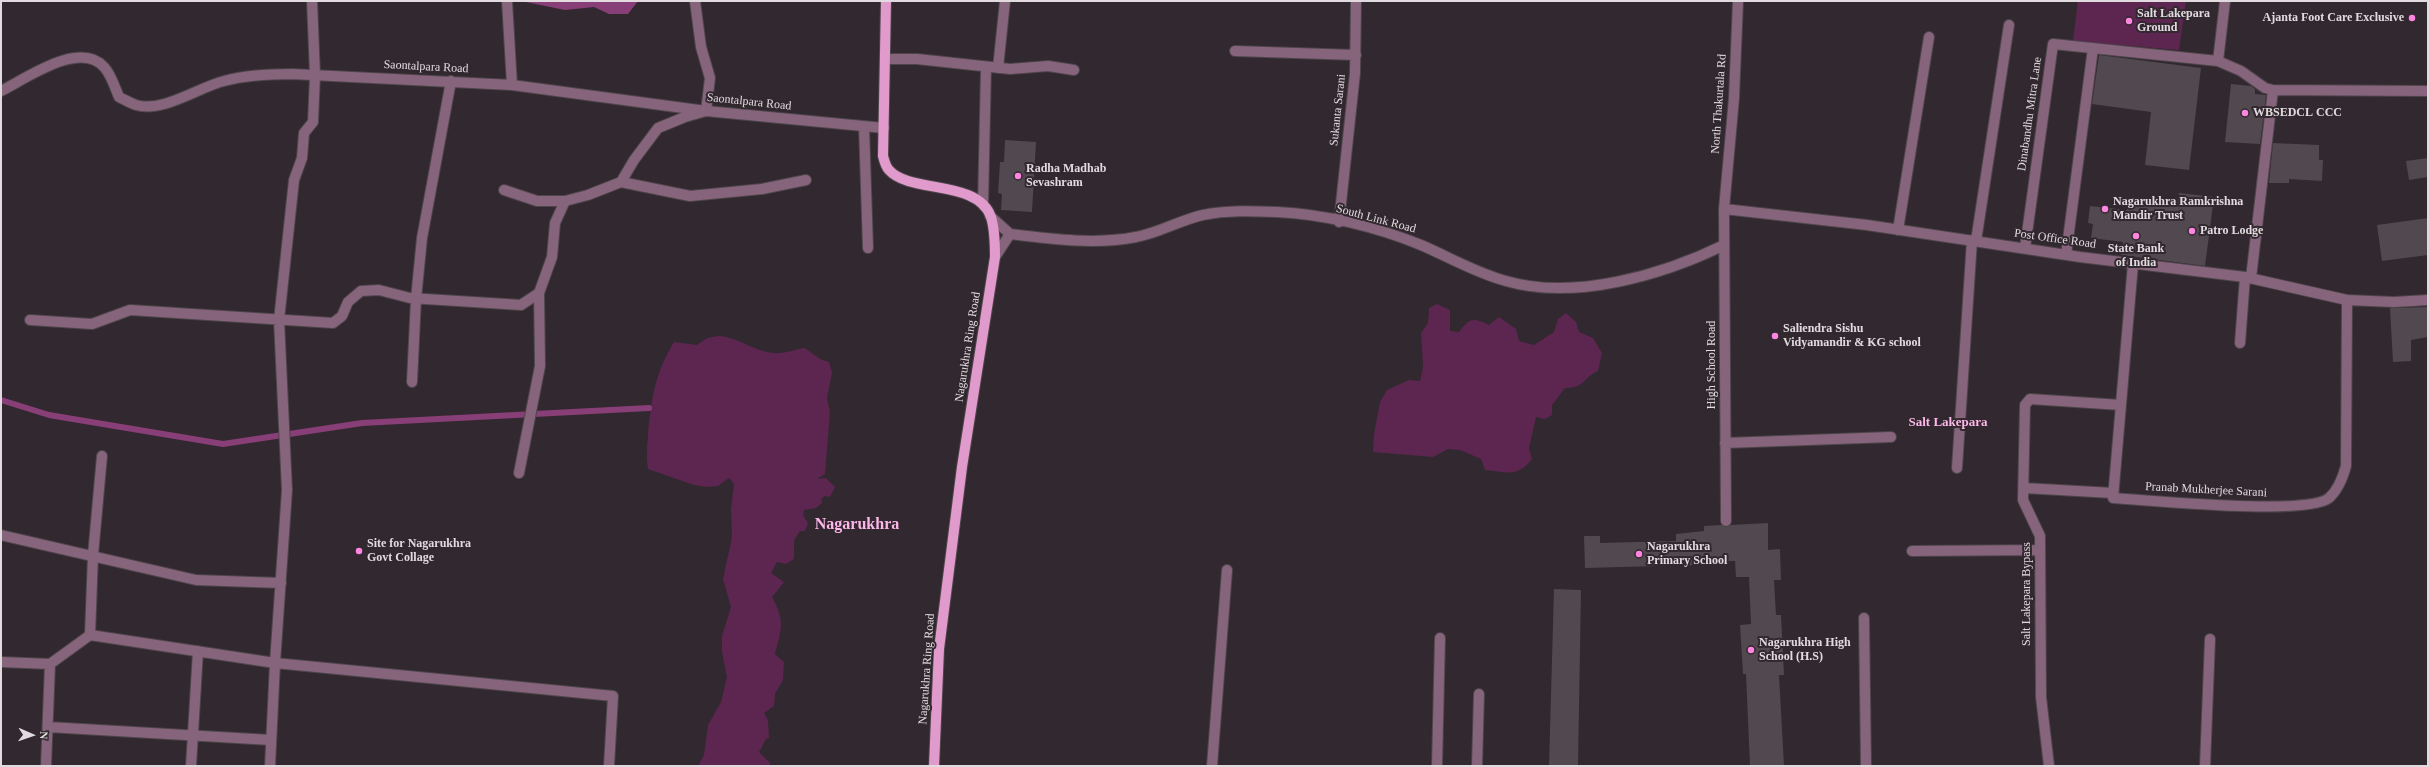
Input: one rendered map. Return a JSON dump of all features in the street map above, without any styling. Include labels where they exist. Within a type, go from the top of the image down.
[{"type":"main road","name":"Nagarukhra Ring Road","points":[[886,1],[883,156],[888,170],[899,178],[969,195],[983,205],[990,216],[995,257],[962,467],[939,648],[934,766]]},
{"type":"street","points":[[270,766],[275,663],[287,490],[279,320],[294,180],[302,158],[304,133],[313,122],[315,76],[312,1]]},
{"type":"street","points":[[507,1],[512,85]]},
{"type":"street","points":[[622,182],[634,160],[658,128],[685,116],[706,111],[710,78],[701,47],[695,1]]},
{"type":"street","points":[[998,68],[1005,1]]},
{"type":"street","name":"Sukanta Sarani","points":[[1339,222],[1352,119],[1356,55],[1356,1]]},
{"type":"street","name":"North Thakurtala Rd","points":[[1724,209],[1734,98],[1738,1]]},
{"type":"street","points":[[2218,61],[2225,1]]},
{"type":"street","points":[[1958,468],[1974,241],[2009,25]]},
{"type":"street","points":[[1898,230],[1929,37]]},
{"type":"street","name":"Dinabandhu Mitra Lane","points":[[2025,248],[2053,44],[2218,61],[2241,71],[2265,88],[2273,90]]},
{"type":"street","points":[[2066,254],[2093,48]]},
{"type":"street","points":[[1235,51],[1356,55]]},
{"type":"street","name":"Saontalpara Road","points":[[1,90],[67,58],[80,56],[92,58],[105,67],[119,97],[137,106],[156,105],[177,99],[224,81],[259,74],[512,85],[706,111],[884,128]]},
{"type":"street","points":[[885,59],[917,59],[998,68],[1048,66],[1074,70]]},
{"type":"street","points":[[983,205],[986,67]]},
{"type":"street","points":[[412,382],[416,299],[428,196],[451,82]]},
{"type":"street","points":[[2240,342],[2273,90],[2428,91]]},
{"type":"street","points":[[864,126],[868,248]]},
{"type":"street","points":[[504,190],[537,201],[565,200],[588,195],[622,182],[690,196],[762,189],[806,180]]},
{"type":"street","points":[[519,473],[540,366],[539,293],[552,257],[555,223],[565,200]]},
{"type":"street","name":"Post Office Road","points":[[1724,209],[1898,230],[2133,264],[2248,278],[2347,300],[2394,302],[2428,300]]},
{"type":"street","name":"High School Road","points":[[1724,209],[1726,521]]},
{"type":"street","name":"South Link Road","points":[[1010,234],[1091,240],[1135,237],[1202,215],[1234,211],[1278,212],[1339,222],[1384,232],[1418,244],[1481,273],[1507,282],[1538,287],[1578,287],[1616,283],[1656,273],[1695,259],[1724,245]]},
{"type":"street","points":[[990,216],[1010,234],[995,257]]},
{"type":"street","points":[[2024,488],[2113,493],[2133,264]]},
{"type":"street","points":[[30,320],[92,324],[130,310],[333,323],[342,316],[348,302],[361,290],[379,290],[416,299],[521,305],[539,293]]},
{"type":"street","name":"Pranab Mukherjee Sarani","points":[[2113,493],[2113,498],[2283,507],[2317,504],[2329,498],[2343,478],[2346,466],[2347,300]]},
{"type":"street","name":"Salt Lakepara Bypass","points":[[2049,766],[2041,697],[2040,536],[2023,500],[2027,401],[2030,399],[2121,405]]},
{"type":"street","points":[[1725,443],[1891,437]]},
{"type":"street","points":[[90,635],[93,555],[102,456]]},
{"type":"street","points":[[1,535],[196,580],[281,583]]},
{"type":"street","points":[[1912,551],[2040,550]]},
{"type":"street","points":[[1212,766],[1227,570]]},
{"type":"street","points":[[1864,618],[1866,766]]},
{"type":"street","points":[[1,662],[50,664],[90,635],[275,663],[613,696],[609,766]]},
{"type":"street","points":[[1437,766],[1440,638]]},
{"type":"street","points":[[2205,766],[2210,639]]},
{"type":"street","points":[[191,766],[198,651]]},
{"type":"street","points":[[46,766],[50,664]]},
{"type":"street","points":[[1477,766],[1479,694]]},
{"type":"street","points":[[48,727],[271,740]]},
{"type":"shaded area","points":[[521,1],[638,1],[628,14],[609,14],[594,7],[565,10]]},
{"type":"shaded area","name":"Salt Lakepara Ground","points":[[2078,1],[2186,1],[2179,50],[2073,41]]},
{"type":"shaded area","points":[[1437,304],[1450,310],[1450,331],[1459,332],[1469,321],[1472,320],[1489,325],[1499,317],[1516,329],[1519,341],[1534,345],[1554,332],[1558,319],[1566,313],[1576,322],[1579,332],[1593,338],[1602,353],[1598,371],[1577,386],[1565,388],[1552,405],[1552,415],[1545,419],[1536,417],[1529,448],[1532,459],[1521,469],[1511,472],[1485,470],[1481,459],[1460,450],[1448,449],[1433,457],[1373,452],[1374,434],[1380,402],[1387,390],[1409,380],[1420,381],[1423,367],[1421,333],[1428,323],[1429,308]]},
{"type":"shaded area","points":[[718,336],[733,339],[767,352],[782,353],[805,348],[820,359],[829,362],[832,373],[827,398],[830,412],[825,474],[817,479],[826,478],[835,487],[830,497],[825,496],[821,499],[822,503],[816,508],[804,510],[803,515],[808,523],[805,531],[800,531],[794,540],[794,559],[786,564],[777,562],[771,573],[784,582],[772,597],[781,619],[781,631],[775,654],[784,662],[783,680],[775,694],[774,706],[764,713],[768,720],[769,738],[766,739],[759,752],[770,763],[770,766],[698,766],[704,755],[708,725],[721,702],[727,677],[722,652],[722,636],[731,607],[723,579],[732,537],[731,509],[734,484],[729,478],[718,486],[707,487],[694,485],[648,469],[647,464],[649,422],[655,387],[662,365],[674,342],[697,345],[707,338]]},
{"type":"building","points":[[2099,55],[2201,68],[2189,170],[2145,165],[2151,112],[2092,104]]},
{"type":"building","points":[[2231,84],[2251,86],[2255,89],[2255,94],[2266,95],[2260,144],[2225,142]]},
{"type":"building","points":[[1005,140],[1036,142],[1032,212],[1001,210],[1002,194],[998,193],[1000,162],[1004,162]]},
{"type":"building","points":[[2273,143],[2319,145],[2319,160],[2323,160],[2322,181],[2289,179],[2289,183],[2269,183]]},
{"type":"building","points":[[2428,158],[2428,177],[2409,180],[2406,161]]},
{"type":"building","points":[[2179,193],[2214,197],[2205,266],[2121,255],[2123,242],[2091,238],[2093,224],[2088,223],[2090,206],[2127,210],[2129,198],[2177,204]]},
{"type":"building","points":[[2428,218],[2428,255],[2382,261],[2377,225]]},
{"type":"building","points":[[2428,307],[2428,337],[2411,340],[2411,361],[2393,362],[2390,308]]},
{"type":"building","points":[[1768,523],[1768,550],[1780,549],[1781,580],[1774,580],[1776,615],[1781,615],[1784,675],[1779,675],[1784,766],[1750,766],[1746,674],[1743,674],[1740,625],[1751,624],[1749,577],[1736,577],[1735,561],[1694,562],[1694,565],[1585,568],[1584,536],[1600,536],[1600,543],[1676,541],[1676,534],[1704,531],[1704,526],[1721,525],[1726,527],[1731,525]]},
{"type":"building","points":[[1554,589],[1581,590],[1578,765],[1549,765]]},
{"type":"waterway","points":[[1,400],[49,415],[223,444],[362,423],[649,408]]},
{"type":"place","name":"Ajanta Foot Care Exclusive","points":[[2412,18]]},
{"type":"place","name":"Salt Lakepara Ground","points":[[2129,21]]},
{"type":"place","name":"WBSEDCL CCC","points":[[2245,113]]},
{"type":"place","name":"Radha Madhab Sevashram","points":[[1018,176]]},
{"type":"place","name":"Nagarukhra Ramkrishna Mandir Trust","points":[[2105,209]]},
{"type":"place","name":"Patro Lodge","points":[[2192,231]]},
{"type":"place","name":"State Bank of India","points":[[2136,236]]},
{"type":"place","name":"Saliendra Sishu Vidyamandir & KG school","points":[[1775,336]]},
{"type":"place","name":"Site for Nagarukhra Govt Collage","points":[[359,551]]},
{"type":"place","name":"Nagarukhra Primary School","points":[[1639,554]]},
{"type":"place","name":"Nagarukhra High School (H.S)","points":[[1751,650]]},
{"type":"district","name":"Salt Lakepara","points":[[1948,423]]},
{"type":"district","name":"Nagarukhra","points":[[857,525]]}]
